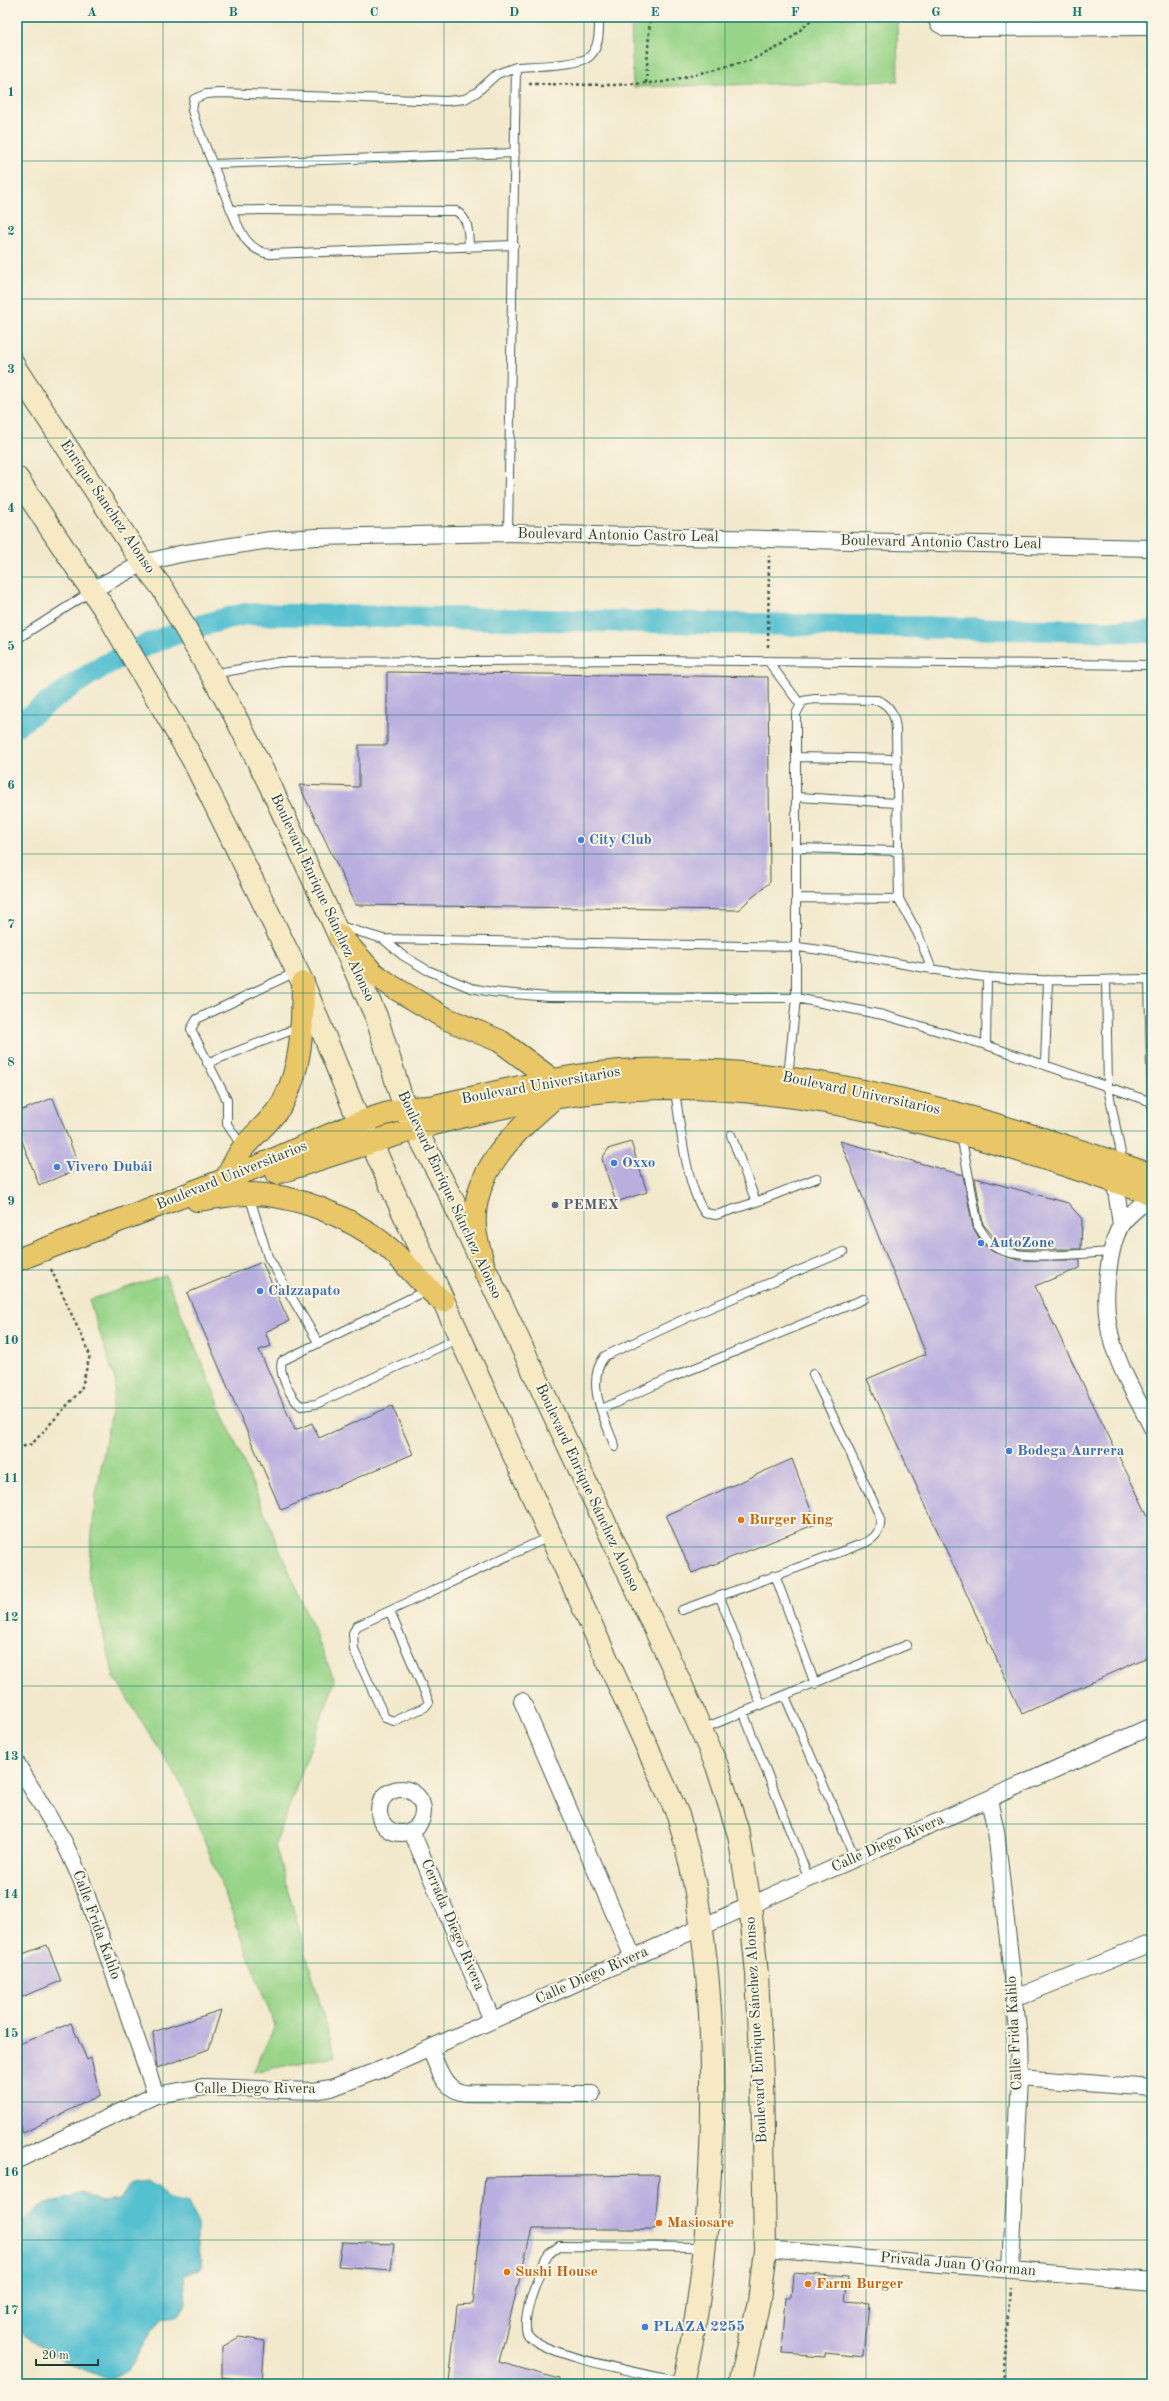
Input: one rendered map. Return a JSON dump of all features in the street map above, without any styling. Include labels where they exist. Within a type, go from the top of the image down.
[{"type":"main road","name":"Enrique Sanchez Alonso","points":[[19,374],[143,563],[163,589],[193,644]]},
{"type":"main road","points":[[17,478],[107,613],[141,668],[193,760],[300,977],[311,1023],[365,1133],[436,1296],[460,1338],[678,1815],[691,1861],[709,2001],[712,2128],[705,2247],[700,2296],[683,2383]]},
{"type":"main road","name":"Boulevard Enrique Sánchez Alonso","points":[[193,644],[209,674],[234,714],[338,930],[376,1016],[405,1109],[417,1128],[486,1272],[701,1730],[717,1766],[739,1835],[750,1905],[757,1974],[762,2076],[765,2249],[759,2301],[740,2384]]},
{"type":"main road","points":[[338,930],[373,973],[393,987],[447,1019],[500,1041],[554,1089],[517,1130],[493,1162],[484,1180],[478,1197],[475,1227],[486,1272]]},
{"type":"main road","points":[[225,1180],[243,1148],[261,1131],[283,1103],[294,1077],[300,1051],[311,1023]]},
{"type":"main road","name":"Boulevard Universitarios","points":[[17,1260],[225,1180],[365,1133],[417,1128],[554,1089],[636,1070],[714,1070],[788,1077],[940,1110],[1072,1148],[1119,1174],[1152,1195]]},
{"type":"main road","name":"Boulevard Universitarios","points":[[17,1264],[197,1200],[365,1133],[405,1109],[554,1089],[674,1088],[789,1096],[834,1103],[960,1132],[1119,1174],[1152,1176]]},
{"type":"main road","points":[[197,1200],[249,1194],[286,1198],[333,1213],[384,1244],[436,1296]]},
{"type":"street","points":[[935,17],[939,24],[946,28],[1142,24]]},
{"type":"street","name":"Boulevard Antonio Castro Leal","points":[[92,590],[143,563],[180,554],[270,540],[508,534],[1152,548]]},
{"type":"street","points":[[1119,1174],[1121,1224],[1112,1252],[1106,1292],[1106,1309],[1112,1347],[1152,1428]]},
{"type":"street","points":[[1121,1224],[1152,1195]]},
{"type":"street","points":[[522,1701],[633,1957]]},
{"type":"street","name":"Calle Diego Rivera","points":[[17,2160],[156,2095],[204,2087],[295,2092],[331,2088],[430,2049],[1152,1726]]},
{"type":"street","name":"Calle Frida Kahlo","points":[[17,1764],[64,1842],[80,1879],[156,2095]]},
{"type":"street","name":"Calle Frida Kahlo","points":[[989,1800],[996,1831],[1015,1998],[1020,2078],[1012,2269]]},
{"type":"street","name":"Cerrada Diego Rivera","points":[[411,1830],[492,2020]]},
{"type":"street","points":[[1015,1998],[1152,1943]]},
{"type":"street","points":[[430,2049],[446,2084],[454,2091],[465,2093],[592,2094]]},
{"type":"street","points":[[1020,2078],[1152,2088]]},
{"type":"street","name":"Privada Juan O'Gorman","points":[[765,2249],[1152,2282]]},
{"type":"lane","points":[[514,245],[469,248],[270,254],[260,253],[252,248],[245,240],[230,210],[192,110],[194,99],[206,94],[447,101],[465,99],[477,92],[497,74],[516,66],[580,62],[589,57],[598,39],[599,17]]},
{"type":"lane","points":[[508,534],[516,66]]},
{"type":"lane","points":[[213,164],[515,153]]},
{"type":"lane","points":[[230,210],[456,212],[463,216],[467,222],[469,248]]},
{"type":"lane","points":[[17,356],[23,367],[19,374]]},
{"type":"lane","points":[[17,640],[92,590]]},
{"type":"lane","points":[[209,674],[280,662],[768,661],[1152,665]]},
{"type":"lane","points":[[768,661],[800,704]]},
{"type":"lane","points":[[788,1077],[796,998],[798,756],[796,714],[800,704],[803,701],[815,699],[881,701],[890,708],[895,722],[897,759],[896,803],[898,900],[921,940],[932,970]]},
{"type":"lane","points":[[798,756],[897,759]]},
{"type":"lane","points":[[798,798],[896,803]]},
{"type":"lane","points":[[797,848],[897,851]]},
{"type":"lane","points":[[797,898],[898,900]]},
{"type":"lane","points":[[338,930],[383,939],[797,947],[856,954],[932,970],[987,977],[1048,980],[1151,979],[1152,1106]]},
{"type":"lane","points":[[383,939],[402,955],[427,970],[471,988],[492,992],[549,997],[796,998],[883,1015],[986,1045],[1045,1064],[1108,1088],[1152,1101]]},
{"type":"lane","points":[[243,1148],[227,1124],[227,1100],[191,1029],[197,1019],[300,977]]},
{"type":"lane","points":[[986,1045],[987,977]]},
{"type":"lane","points":[[1045,1064],[1048,980]]},
{"type":"lane","points":[[1106,980],[1108,1088],[1119,1174]]},
{"type":"lane","points":[[207,1063],[311,1023]]},
{"type":"lane","points":[[674,1088],[683,1143],[697,1203],[705,1213],[716,1215],[756,1202],[817,1178]]},
{"type":"lane","points":[[960,1132],[978,1226],[995,1248],[1007,1252],[1035,1255],[1112,1252]]},
{"type":"lane","points":[[731,1136],[756,1202]]},
{"type":"lane","points":[[249,1194],[268,1257],[318,1342]]},
{"type":"lane","points":[[615,1447],[595,1386],[596,1376],[601,1362],[613,1351],[843,1252]]},
{"type":"lane","points":[[436,1296],[318,1342],[286,1357],[280,1365],[280,1370],[295,1402],[301,1406],[316,1404],[460,1338]]},
{"type":"lane","points":[[602,1409],[668,1379],[864,1299]]},
{"type":"lane","points":[[682,1610],[870,1541],[875,1537],[880,1526],[880,1516],[813,1374]]},
{"type":"lane","points":[[390,1612],[429,1702],[425,1707],[394,1722],[385,1718],[354,1650],[352,1641],[353,1633],[357,1626],[390,1612],[550,1536]]},
{"type":"lane","points":[[775,1576],[815,1684]]},
{"type":"lane","points":[[720,1597],[761,1705]]},
{"type":"lane","points":[[701,1730],[907,1645]]},
{"type":"lane","points":[[785,1696],[855,1858]]},
{"type":"lane","points":[[743,1712],[810,1879]]},
{"type":"lane","points":[[683,2383],[602,2365],[548,2349],[532,2340],[527,2333],[527,2314],[545,2260],[549,2254],[559,2246],[705,2247]]},
{"type":"path","points":[[646,83],[650,17]]},
{"type":"path","points":[[516,84],[614,85],[664,82],[749,61],[783,45],[815,17]]},
{"type":"path","points":[[768,576],[768,640]]},
{"type":"path","points":[[17,1448],[32,1444],[80,1390],[90,1356],[44,1254]]},
{"type":"path","points":[[1003,2384],[1012,2269]]},
{"type":"green space","points":[[631,17],[897,17],[898,81],[633,87]]},
{"type":"green space","points":[[165,1275],[335,1681],[275,1845],[335,2056],[253,2072],[275,2026],[186,1792],[114,1677],[88,1572],[96,1496],[116,1383],[89,1300]]},
{"type":"water","points":[[148,2181],[160,2187],[166,2197],[187,2202],[197,2222],[197,2239],[202,2267],[184,2276],[186,2305],[176,2317],[162,2319],[150,2333],[129,2370],[108,2379],[67,2363],[18,2331],[17,2225],[38,2207],[81,2193],[100,2202],[120,2200],[131,2183]]},
{"type":"building","points":[[387,672],[768,677],[770,882],[738,910],[356,905],[299,785],[359,787],[359,745],[387,745]]},
{"type":"building","points":[[53,1098],[80,1169],[39,1185],[17,1128],[17,1112]]},
{"type":"building","name":"Bodega Aurrera","points":[[840,1141],[963,1175],[973,1227],[983,1244],[993,1252],[1018,1260],[1080,1260],[1080,1268],[1035,1286],[1152,1524],[1152,1655],[1022,1714],[867,1379],[926,1354]]},
{"type":"building","points":[[631,1142],[647,1192],[616,1202],[602,1159],[608,1149]]},
{"type":"building","points":[[975,1178],[1068,1203],[1082,1219],[1081,1249],[1019,1249],[998,1242],[983,1224]]},
{"type":"building","points":[[262,1262],[289,1321],[265,1332],[271,1346],[259,1350],[295,1430],[312,1423],[319,1438],[392,1406],[413,1454],[281,1510],[187,1293]]},
{"type":"building","name":"Burger King","points":[[792,1459],[816,1524],[692,1573],[666,1515]]},
{"type":"building","points":[[47,1945],[61,1981],[17,1999],[17,1956]]},
{"type":"building","points":[[221,2010],[209,2049],[157,2068],[153,2032]]},
{"type":"building","points":[[71,2023],[87,2060],[91,2058],[100,2095],[23,2133],[17,2119],[17,2045]]},
{"type":"building","points":[[659,2175],[655,2229],[532,2229],[499,2362],[559,2379],[559,2384],[449,2384],[457,2305],[473,2304],[485,2177]]},
{"type":"building","points":[[342,2242],[394,2244],[391,2270],[338,2266]]},
{"type":"building","points":[[793,2273],[848,2277],[845,2301],[869,2303],[864,2357],[825,2353],[825,2357],[782,2354],[786,2297],[791,2297]]},
{"type":"building","points":[[239,2337],[265,2341],[262,2383],[222,2377],[222,2347]]},
{"type":"waterway","points":[[17,725],[85,677],[131,652],[168,636],[245,614],[1152,632]]},
{"type":"place","name":"City Club","points":[[581,840]]},
{"type":"place","name":"Oxxo","points":[[614,1163]]},
{"type":"place","name":"Vivero Dubái","points":[[57,1167]]},
{"type":"place","name":"PEMEX","points":[[555,1205]]},
{"type":"place","name":"AutoZone","points":[[981,1243]]},
{"type":"place","name":"Calzzapato","points":[[260,1291]]},
{"type":"place","name":"Bodega Aurrera","points":[[1009,1451]]},
{"type":"place","name":"Burger King","points":[[741,1520]]},
{"type":"place","name":"Masiosare","points":[[659,2223]]},
{"type":"place","name":"Sushi House","points":[[507,2272]]},
{"type":"place","name":"Farm Burger","points":[[808,2284]]},
{"type":"place","name":"PLAZA 2255","points":[[645,2327]]}]
